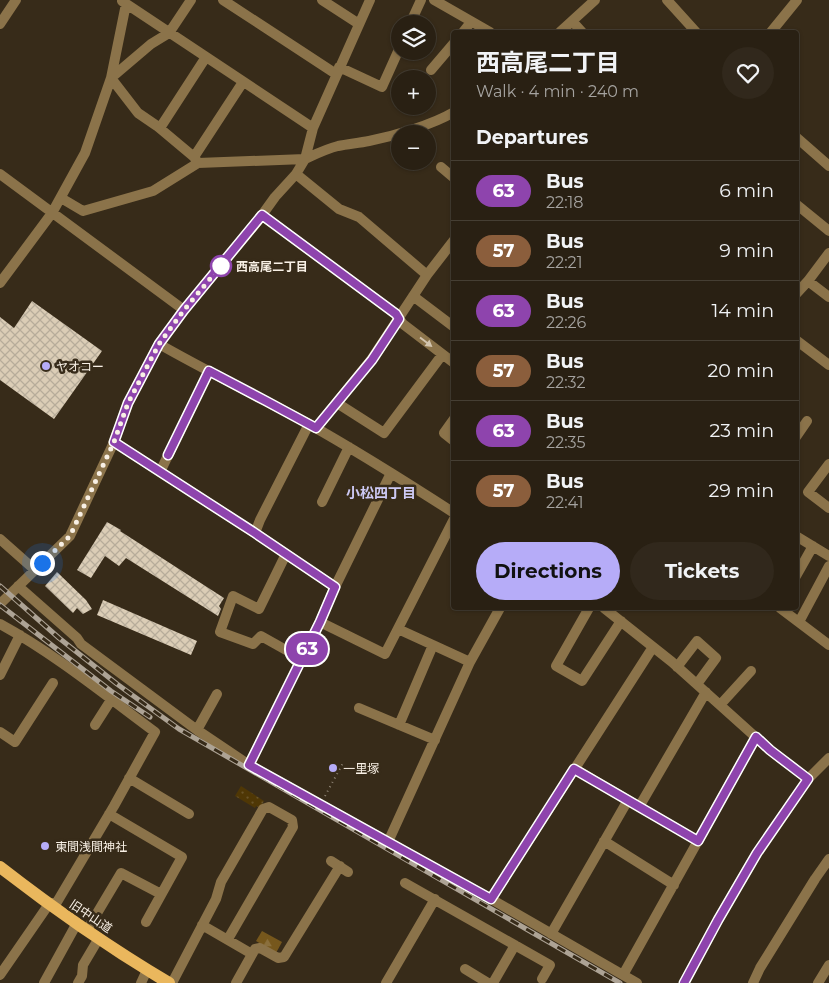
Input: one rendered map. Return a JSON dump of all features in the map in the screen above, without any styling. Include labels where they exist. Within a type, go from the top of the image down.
[{"type":"main road","name":"旧中山道","points":[[0,867],[82,927],[170,983]]},
{"type":"street","points":[[0,24],[16,0]]},
{"type":"street","points":[[111,78],[151,44],[169,33],[191,0]]},
{"type":"street","points":[[223,0],[338,70],[382,87],[394,60]]},
{"type":"street","points":[[322,0],[359,24]]},
{"type":"street","points":[[0,604],[70,536],[114,442],[128,403],[159,344],[275,197],[296,174],[305,159],[313,128],[370,0]]},
{"type":"street","points":[[414,15],[421,0]]},
{"type":"street","points":[[563,30],[595,0]]},
{"type":"street","points":[[667,0],[694,30]]},
{"type":"street","points":[[773,30],[797,0]]},
{"type":"street","points":[[439,1],[486,30]]},
{"type":"street","points":[[0,283],[52,213],[85,153],[111,78],[124,2],[313,128]]},
{"type":"street","points":[[465,30],[471,22]]},
{"type":"street","points":[[573,22],[580,30]]},
{"type":"street","points":[[431,70],[451,47]]},
{"type":"street","points":[[160,128],[206,57]]},
{"type":"street","points":[[111,78],[138,113],[160,128],[196,160],[305,159],[337,146],[368,141],[406,131],[445,118],[451,114]]},
{"type":"street","points":[[61,198],[83,211],[153,191],[196,160],[243,82]]},
{"type":"street","points":[[799,140],[829,166]]},
{"type":"street","points":[[441,168],[451,176]]},
{"type":"street","points":[[0,174],[184,310]]},
{"type":"street","points":[[296,174],[340,209],[359,218],[427,275]]},
{"type":"street","points":[[799,206],[829,231]]},
{"type":"street","points":[[262,215],[396,314],[403,324],[451,361]]},
{"type":"street","points":[[255,533],[260,520],[312,426],[337,403],[372,360],[427,275],[451,244]]},
{"type":"street","points":[[829,253],[800,287],[829,297]]},
{"type":"street","points":[[413,296],[451,325]]},
{"type":"street","points":[[799,342],[829,365]]},
{"type":"street","points":[[159,344],[349,447],[451,511]]},
{"type":"street","points":[[337,403],[384,434],[442,355]]},
{"type":"street","points":[[160,472],[209,371]]},
{"type":"street","points":[[799,432],[807,420]]},
{"type":"street","points":[[451,422],[444,433],[451,439]]},
{"type":"street","points":[[114,442],[335,587]]},
{"type":"street","points":[[322,502],[349,447]]},
{"type":"street","points":[[829,464],[808,492],[829,508]]},
{"type":"street","points":[[249,765],[391,473]]},
{"type":"street","points":[[320,622],[385,654],[451,525]]},
{"type":"street","points":[[0,538],[34,570]]},
{"type":"street","points":[[799,538],[829,556]]},
{"type":"street","points":[[799,571],[813,546]]},
{"type":"street","points":[[286,554],[259,609],[233,596],[220,632],[253,644],[261,636],[302,659]]},
{"type":"street","points":[[799,622],[829,566]]},
{"type":"street","points":[[18,586],[77,638],[81,644],[197,730],[249,765],[491,899],[637,983]]},
{"type":"street","points":[[388,842],[470,662],[499,610]]},
{"type":"street","points":[[588,610],[556,666],[582,681],[621,621]]},
{"type":"street","points":[[607,610],[697,684],[770,750],[808,779]]},
{"type":"street","points":[[783,610],[829,645]]},
{"type":"street","points":[[0,624],[64,664],[155,732],[57,902],[49,904],[0,975]]},
{"type":"street","points":[[398,628],[470,662]]},
{"type":"street","points":[[0,675],[20,635]]},
{"type":"street","points":[[677,667],[697,641],[716,658],[697,684]]},
{"type":"street","points":[[399,725],[433,645]]},
{"type":"street","points":[[491,899],[652,646]]},
{"type":"street","points":[[720,705],[750,671]]},
{"type":"street","points":[[0,732],[15,742],[53,684]]},
{"type":"street","points":[[639,807],[706,692]]},
{"type":"street","points":[[197,730],[217,694]]},
{"type":"street","points":[[95,725],[111,700]]},
{"type":"street","points":[[359,708],[435,740]]},
{"type":"street","points":[[623,975],[756,737]]},
{"type":"street","points":[[684,983],[757,853],[808,779],[829,758]]},
{"type":"street","points":[[574,769],[698,841]]},
{"type":"street","points":[[129,778],[189,814]]},
{"type":"street","points":[[551,934],[628,800]]},
{"type":"street","points":[[170,983],[216,899],[221,882],[263,809],[269,807],[292,820],[293,827],[228,939]]},
{"type":"street","points":[[109,814],[182,857],[146,922]]},
{"type":"street","points":[[604,841],[674,885]]},
{"type":"street","points":[[753,983],[760,968],[829,859]]},
{"type":"street","points":[[236,983],[254,949],[260,948],[278,958],[284,957],[340,866]]},
{"type":"street","points":[[44,983],[120,872],[161,894]]},
{"type":"street","points":[[405,883],[550,965],[542,979]]},
{"type":"street","points":[[386,983],[435,899]]},
{"type":"street","points":[[202,925],[252,954]]},
{"type":"street","points":[[78,983],[82,976],[83,965],[100,938]]},
{"type":"street","points":[[493,983],[515,945]]},
{"type":"street","points":[[818,983],[829,964]]},
{"type":"street","points":[[465,969],[488,983]]},
{"type":"street","points":[[141,983],[147,970]]},
{"type":"path","points":[[320,804],[343,763]]},
{"type":"green space","points":[[262,931],[282,942],[276,953],[256,941]]},
{"type":"shaded area","points":[[241,786],[264,801],[260,808],[256,806],[255,808],[235,796]]},
{"type":"building","name":"ヤオコー","points":[[32,301],[102,351],[54,419],[0,380],[0,317],[14,328]]},
{"type":"building","points":[[107,522],[224,598],[219,606],[221,609],[218,616],[126,558],[119,566],[105,556],[91,578],[77,570]]},
{"type":"building","points":[[57,572],[86,600],[92,609],[83,614],[77,608],[73,613],[45,586]]},
{"type":"building","points":[[103,600],[197,641],[191,655],[97,615]]},
{"type":"railway","points":[[0,586],[59,638],[117,684],[179,729],[620,983]]},
{"type":"railway","points":[[0,605],[111,691],[150,717]]},
{"type":"bus line","name":"63","points":[[168,455],[209,371],[316,428],[372,360],[399,319],[396,314],[262,215],[184,310],[159,344],[128,403],[114,442],[335,587],[320,622],[249,765],[491,899],[574,769],[698,841],[756,737],[808,779],[757,853],[684,983]]},
{"type":"place","name":"西高尾二丁目","points":[[221,266]]},
{"type":"place","name":"ヤオコー","points":[[46,366]]},
{"type":"place","name":"一里塚","points":[[333,768]]},
{"type":"place","name":"東間浅間神社","points":[[45,846]]},
{"type":"district","name":"小松四丁目","points":[[381,493]]},
{"type":"route","points":[[42,563],[70,536],[114,442],[128,403],[159,344],[184,310],[225,261],[221,266]]}]
